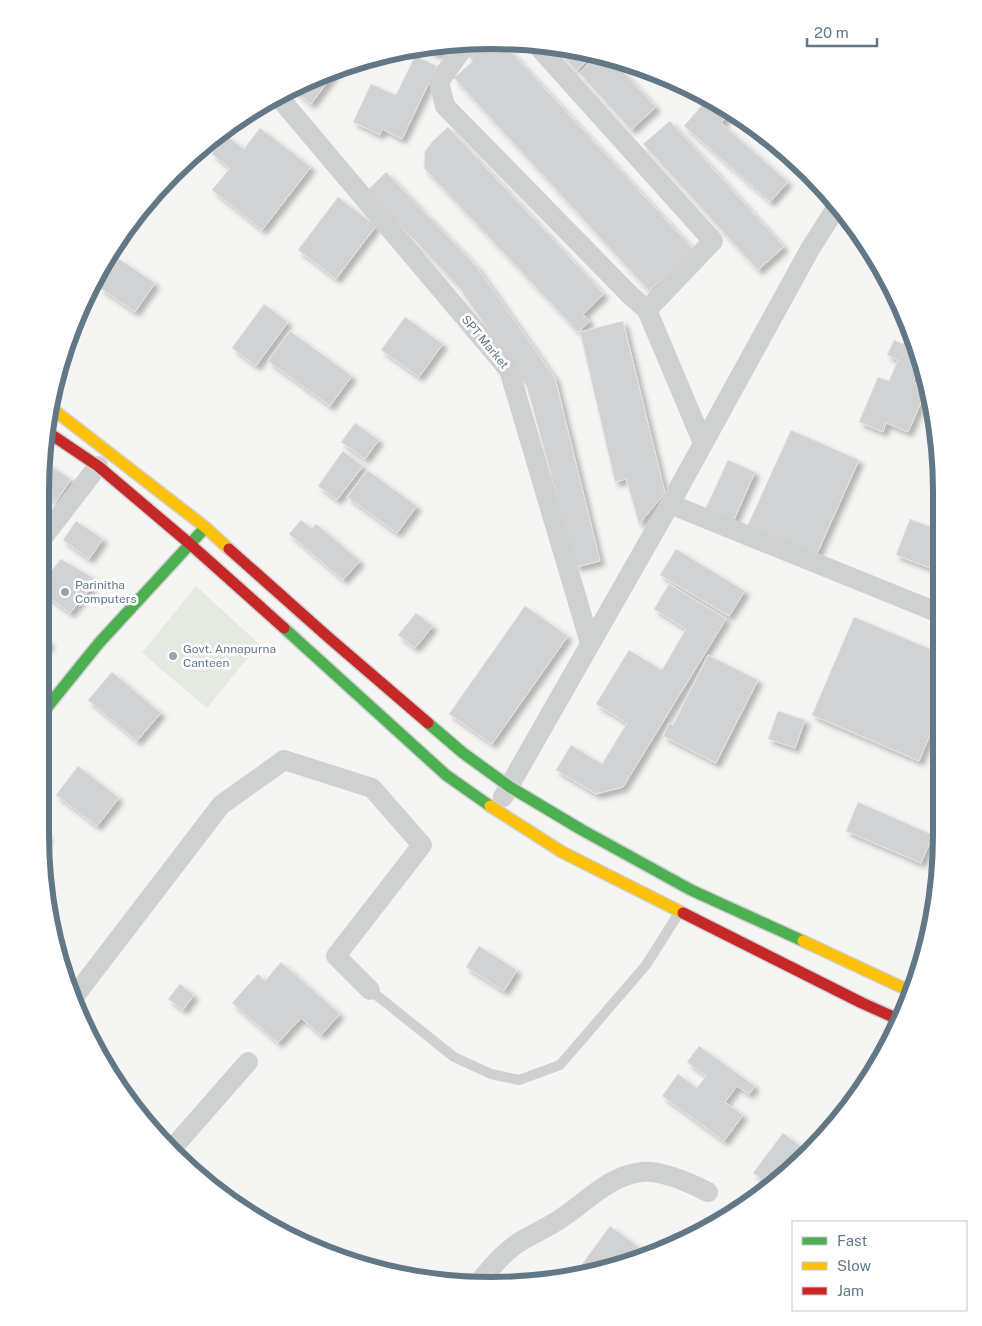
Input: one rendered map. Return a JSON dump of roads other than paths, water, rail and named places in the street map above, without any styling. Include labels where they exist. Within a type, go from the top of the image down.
[{"type":"street","points":[[462,50],[439,82],[445,106],[630,295],[647,310],[703,443]]},
{"type":"street","points":[[543,52],[713,241],[647,310]]},
{"type":"street","name":"SPT Market","points":[[283,101],[509,370],[590,643]]},
{"type":"street","points":[[495,809],[510,787],[670,504],[810,249],[834,212]]},
{"type":"street","points":[[56,412],[206,527],[328,637],[463,753],[510,787],[582,830],[691,890],[906,989]]},
{"type":"street","points":[[53,436],[98,466],[190,544],[446,775],[495,809],[562,852],[894,1017]]},
{"type":"street","points":[[49,530],[98,466]]},
{"type":"street","points":[[670,504],[933,611]]},
{"type":"street","points":[[49,705],[99,643],[206,527]]},
{"type":"street","points":[[78,992],[222,805],[284,760],[372,788],[422,845],[336,956],[370,990]]},
{"type":"street","points":[[175,1145],[248,1062]]},
{"type":"street","points":[[483,1277],[496,1262],[521,1240],[561,1219],[612,1181],[628,1174],[645,1171],[669,1176],[708,1192]]},
{"type":"lane","points":[[370,990],[454,1057],[491,1074],[519,1080],[560,1065],[646,966],[680,912]]},
{"type":"place","name":"Parinitha Computers","points":[[65,592]]},
{"type":"place","name":"Govt. Annapurna Canteen","points":[[173,656]]}]
